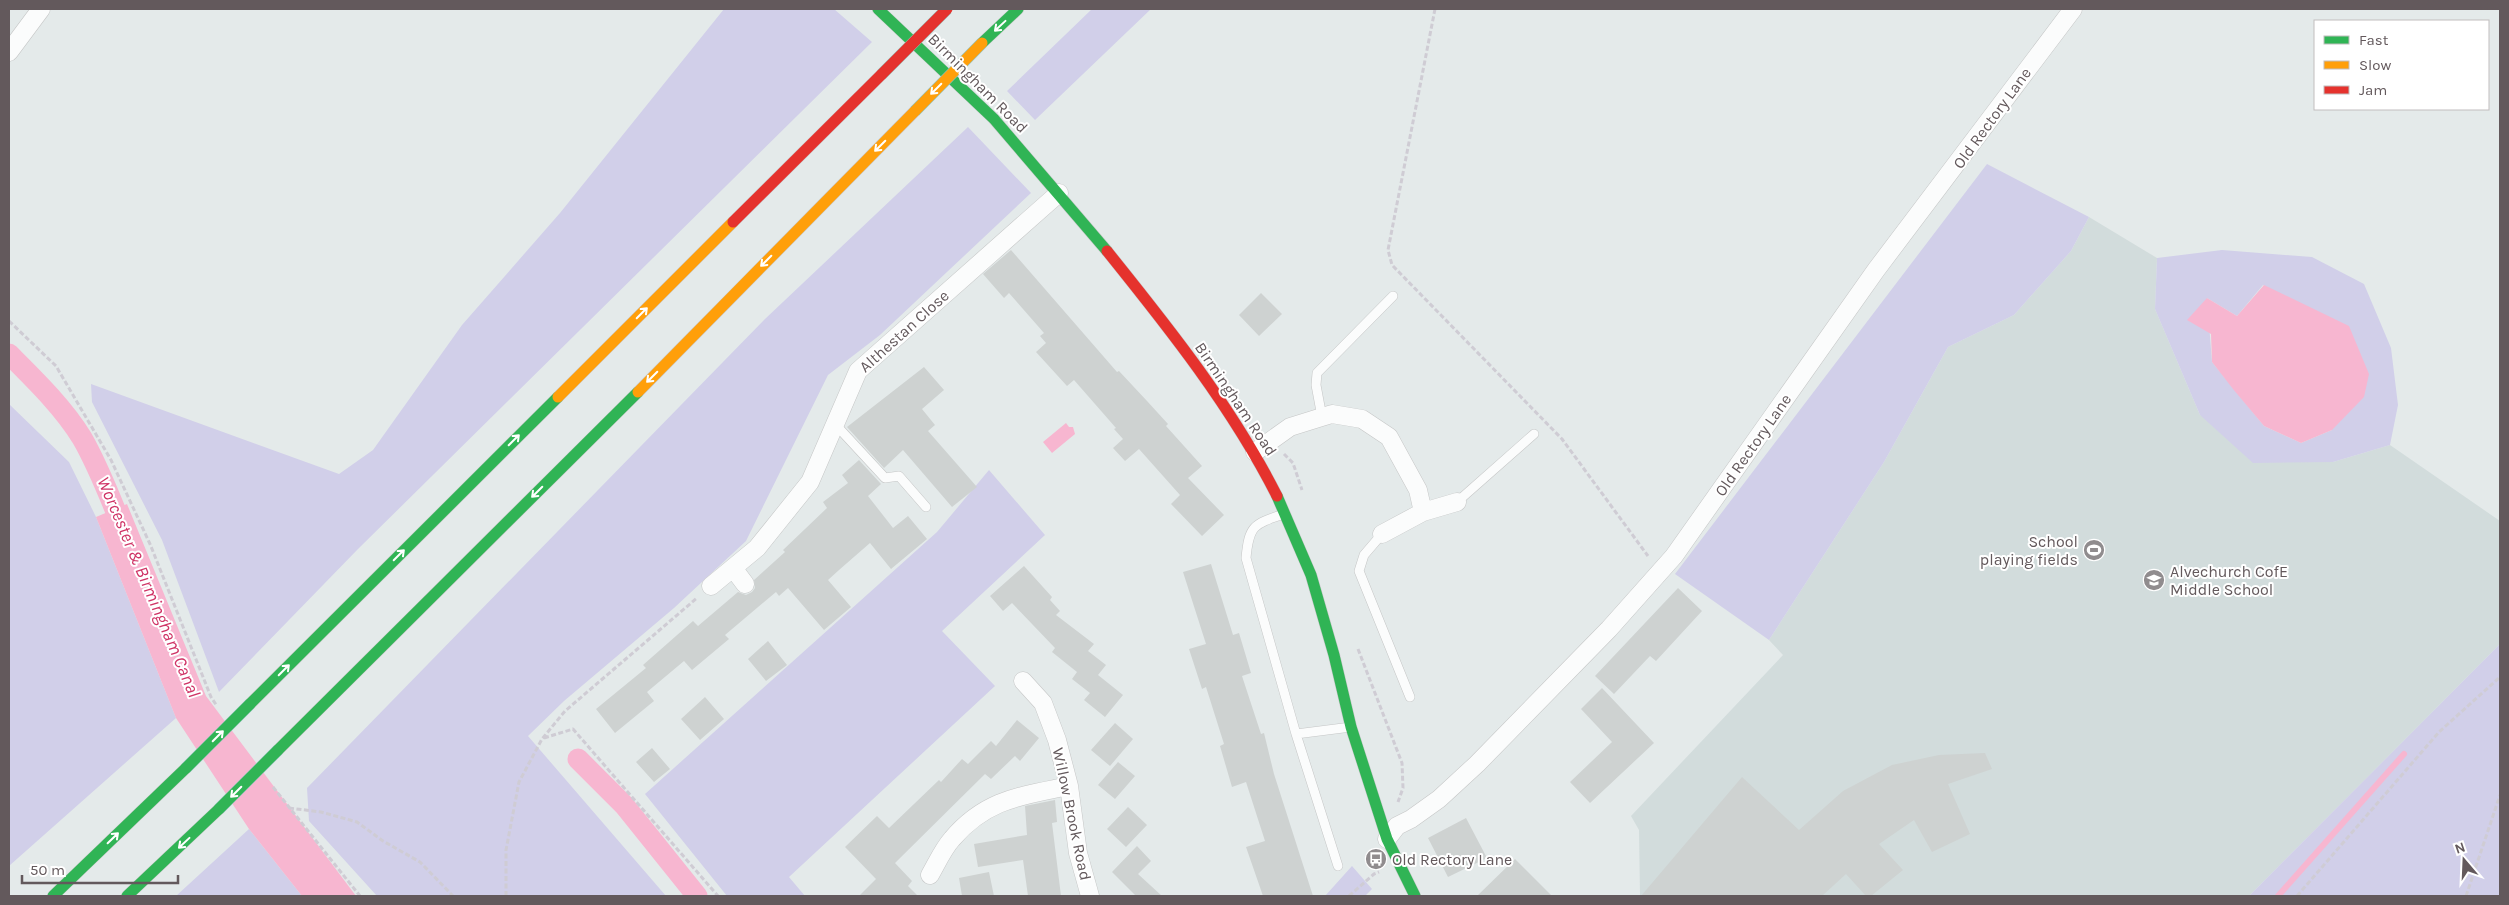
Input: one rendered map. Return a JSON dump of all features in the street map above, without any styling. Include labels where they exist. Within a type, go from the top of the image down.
[{"type":"main road","name":"Birmingham Road","points":[[878,9],[994,119],[1059,193],[1144,297],[1208,382],[1255,452],[1286,513],[1311,576],[1334,655],[1351,727],[1387,839],[1415,896]]},
{"type":"main road","points":[[53,896],[186,768],[947,9]]},
{"type":"main road","points":[[127,896],[219,809],[632,398],[914,111],[1018,9]]},
{"type":"street","points":[[9,52],[41,9]]},
{"type":"street","name":"Old Rectory Lane","points":[[1387,839],[1397,826],[1439,799],[1477,764],[1609,630],[1674,556],[1876,270],[2073,9]]},
{"type":"street","name":"Althestan Close","points":[[711,586],[757,548],[810,482],[858,371],[1059,193]]},
{"type":"street","points":[[1255,452],[1290,427],[1322,417],[1332,414],[1362,419],[1389,437],[1418,490],[1423,512]]},
{"type":"street","points":[[1382,534],[1423,512],[1457,502]]},
{"type":"street","points":[[733,568],[745,584]]},
{"type":"street","name":"Willow Brook Road","points":[[1023,682],[1043,703],[1057,740],[1069,786],[1078,853],[1090,896]]},
{"type":"street","points":[[930,875],[951,840],[971,818],[1002,801],[1069,786]]},
{"type":"lane","points":[[1322,417],[1316,385],[1317,373],[1393,296]]},
{"type":"lane","points":[[835,424],[885,478],[899,476],[926,507]]},
{"type":"lane","points":[[1457,502],[1534,434]]},
{"type":"lane","points":[[1286,513],[1259,522],[1248,537],[1246,558],[1296,734],[1338,866]]},
{"type":"lane","points":[[1382,534],[1364,555],[1359,571],[1410,697]]},
{"type":"lane","points":[[1296,734],[1351,727]]},
{"type":"path","points":[[1435,9],[1388,250],[1392,265],[1562,439],[1648,555],[1650,583]]},
{"type":"path","points":[[9,321],[56,366],[111,460],[150,544],[211,697],[222,713]]},
{"type":"path","points":[[506,896],[506,850],[519,782],[542,738],[565,711],[711,586]]},
{"type":"path","points":[[2297,896],[2439,732],[2500,677]]},
{"type":"path","points":[[1372,686],[1402,763],[1403,788],[1398,803],[1402,824]]},
{"type":"path","points":[[542,738],[573,729],[718,896]]},
{"type":"path","points":[[272,784],[288,808],[360,896]]},
{"type":"path","points":[[2466,896],[2500,795]]},
{"type":"path","points":[[288,808],[322,812],[357,822],[383,841],[420,862],[453,896]]},
{"type":"path","points":[[1349,896],[1374,874],[1401,866]]},
{"type":"shaded area","points":[[724,9],[834,9],[872,42],[358,549],[219,692],[162,540],[92,402],[91,384],[339,474],[373,450],[462,325],[560,213]]},
{"type":"shaded area","points":[[1092,9],[1151,9],[1035,120],[1007,91]]},
{"type":"shaded area","points":[[968,127],[1031,193],[880,335],[828,375],[746,541],[674,608],[564,701],[528,736],[666,896],[377,896],[309,821],[307,788],[765,319]]},
{"type":"shaded area","points":[[1987,164],[2089,217],[2071,251],[2014,315],[1948,347],[1884,462],[1769,640],[1675,574]]},
{"type":"shaded area","name":"Alvechurch CofE Middle School","points":[[2089,217],[2157,258],[2155,309],[2200,415],[2333,462],[2390,445],[2500,521],[2500,644],[2249,896],[1640,896],[1639,830],[1631,816],[1783,655],[1769,640],[1884,462],[1948,347],[2014,315],[2071,251]]},
{"type":"shaded area","points":[[2222,250],[2312,257],[2364,284],[2391,348],[2398,405],[2390,445],[2333,462],[2253,463],[2200,415],[2155,309],[2157,258]],"holes":[[[2263,285],[2285,297],[2332,430],[2301,443],[2264,426],[2212,362],[2207,298],[2237,316]]]},
{"type":"shaded area","points":[[9,404],[69,462],[96,517],[176,718],[9,866]]},
{"type":"shaded area","points":[[989,470],[1045,535],[942,631],[995,686],[789,877],[805,896],[727,896],[645,794],[937,532]]},
{"type":"shaded area","points":[[2500,644],[2500,896],[2249,896],[2251,894]]},
{"type":"shaded area","points":[[249,829],[302,896],[176,896]]},
{"type":"shaded area","points":[[1352,866],[1372,889],[1365,896],[1325,896]]},
{"type":"water","points":[[2264,285],[2349,326],[2369,374],[2364,397],[2332,430],[2301,443],[2264,426],[2212,362],[2211,334],[2187,320],[2207,298],[2237,316]]},
{"type":"water","points":[[1066,423],[1069,427],[1073,427],[1075,434],[1052,453],[1043,442]]},
{"type":"water","points":[[127,504],[206,696],[356,896],[302,896],[249,829],[176,718],[96,517]]},
{"type":"building","points":[[1011,250],[1117,372],[1119,371],[1168,424],[1166,426],[1202,466],[1188,478],[1224,515],[1202,536],[1171,504],[1180,495],[1139,449],[1125,461],[1113,448],[1123,439],[1114,429],[1116,428],[1074,380],[1067,386],[1036,352],[1046,343],[1040,336],[1044,333],[1009,293],[1004,298],[983,274]]},
{"type":"building","points":[[1261,293],[1282,314],[1259,336],[1239,315]]},
{"type":"building","points":[[924,367],[944,390],[922,409],[935,425],[928,431],[977,487],[952,507],[903,450],[884,468],[847,427]]},
{"type":"building","points":[[859,460],[881,484],[868,496],[893,528],[908,516],[927,539],[891,569],[870,543],[839,570],[828,580],[851,607],[824,630],[788,588],[779,596],[776,592],[725,635],[729,639],[692,670],[684,661],[647,692],[654,701],[615,733],[596,709],[646,668],[643,665],[693,621],[698,626],[738,592],[746,595],[752,592],[755,588],[754,580],[785,552],[783,550],[827,508],[823,502],[848,483],[842,475]]},
{"type":"building","points":[[1211,564],[1233,635],[1239,633],[1251,673],[1242,676],[1261,734],[1264,733],[1274,774],[1313,896],[1263,896],[1246,847],[1265,841],[1246,782],[1232,787],[1220,746],[1224,744],[1206,687],[1202,689],[1189,649],[1206,644],[1183,572]]},
{"type":"building","points":[[1024,566],[1052,597],[1050,600],[1060,611],[1056,615],[1094,644],[1088,651],[1106,665],[1098,675],[1123,695],[1105,717],[1084,700],[1090,693],[1072,679],[1077,672],[1052,652],[1055,648],[1012,603],[1003,611],[990,596]]},
{"type":"building","points":[[1678,588],[1702,611],[1656,661],[1650,656],[1614,694],[1595,676]]},
{"type":"building","points":[[768,641],[787,665],[766,681],[748,659]]},
{"type":"building","points":[[1602,688],[1654,743],[1590,803],[1570,782],[1612,742],[1581,709]]},
{"type":"building","points":[[705,697],[724,719],[700,740],[681,719]]},
{"type":"building","points":[[1017,720],[1039,738],[1020,761],[1015,756],[991,779],[985,774],[895,863],[912,881],[908,886],[918,896],[859,896],[876,879],[845,847],[877,816],[889,828],[939,780],[941,782],[962,759],[968,764],[991,741],[996,746]]},
{"type":"building","points":[[1115,723],[1133,739],[1110,766],[1091,750]]},
{"type":"building","points":[[652,748],[670,769],[654,782],[636,762]]},
{"type":"building","points":[[1985,753],[1992,769],[1948,784],[1970,834],[1932,852],[1914,820],[1879,844],[1903,870],[1871,896],[1866,896],[1846,874],[1822,896],[1641,896],[1742,777],[1799,830],[1843,791],[1892,765],[1939,755]]},
{"type":"building","points":[[1118,762],[1135,776],[1115,799],[1098,785]]},
{"type":"building","points":[[1055,800],[1057,822],[1052,823],[1061,896],[1028,896],[1023,860],[978,867],[974,844],[1027,835],[1025,806]]},
{"type":"building","points":[[1128,807],[1147,825],[1126,847],[1107,829]]},
{"type":"building","points":[[1466,818],[1487,858],[1448,877],[1428,838]]},
{"type":"building","points":[[1137,846],[1151,861],[1138,874],[1162,896],[1136,896],[1112,872]]},
{"type":"building","points":[[1515,859],[1552,896],[1477,896]]},
{"type":"building","points":[[989,872],[994,896],[962,896],[959,878]]},
{"type":"waterway","name":"Worcester & Birmingham Canal","points":[[9,354],[57,404],[82,438],[100,474],[126,536]]},
{"type":"waterway","points":[[2278,896],[2404,754]]},
{"type":"waterway","points":[[578,759],[624,805],[697,896]]},
{"type":"traffic: fast","points":[[878,9],[994,119],[1107,251]]},
{"type":"traffic: fast","points":[[982,43],[1018,9]]},
{"type":"traffic: fast","points":[[278,750],[638,392]]},
{"type":"traffic: fast","points":[[250,704],[558,397]]},
{"type":"traffic: fast","points":[[1277,496],[1311,575],[1334,655],[1351,727],[1387,839],[1415,896]]},
{"type":"traffic: fast","points":[[186,768],[250,704]]},
{"type":"traffic: fast","points":[[219,809],[278,750]]},
{"type":"traffic: fast","points":[[53,896],[186,768]]},
{"type":"traffic: fast","points":[[127,896],[219,809]]},
{"type":"traffic: slow","points":[[915,111],[982,43]]},
{"type":"traffic: slow","points":[[638,392],[915,111]]},
{"type":"traffic: slow","points":[[558,397],[733,222]]},
{"type":"traffic: jam","points":[[882,74],[947,9]]},
{"type":"traffic: jam","points":[[733,222],[882,74]]},
{"type":"traffic: jam","points":[[1107,251],[1176,339],[1220,400],[1277,496]]},
{"type":"place","name":"School playing fields","points":[[2094,550]]},
{"type":"place","name":"Alvechurch CofE Middle School","points":[[2154,580]]},
{"type":"place","name":"Old Rectory Lane","points":[[1376,859]]}]
